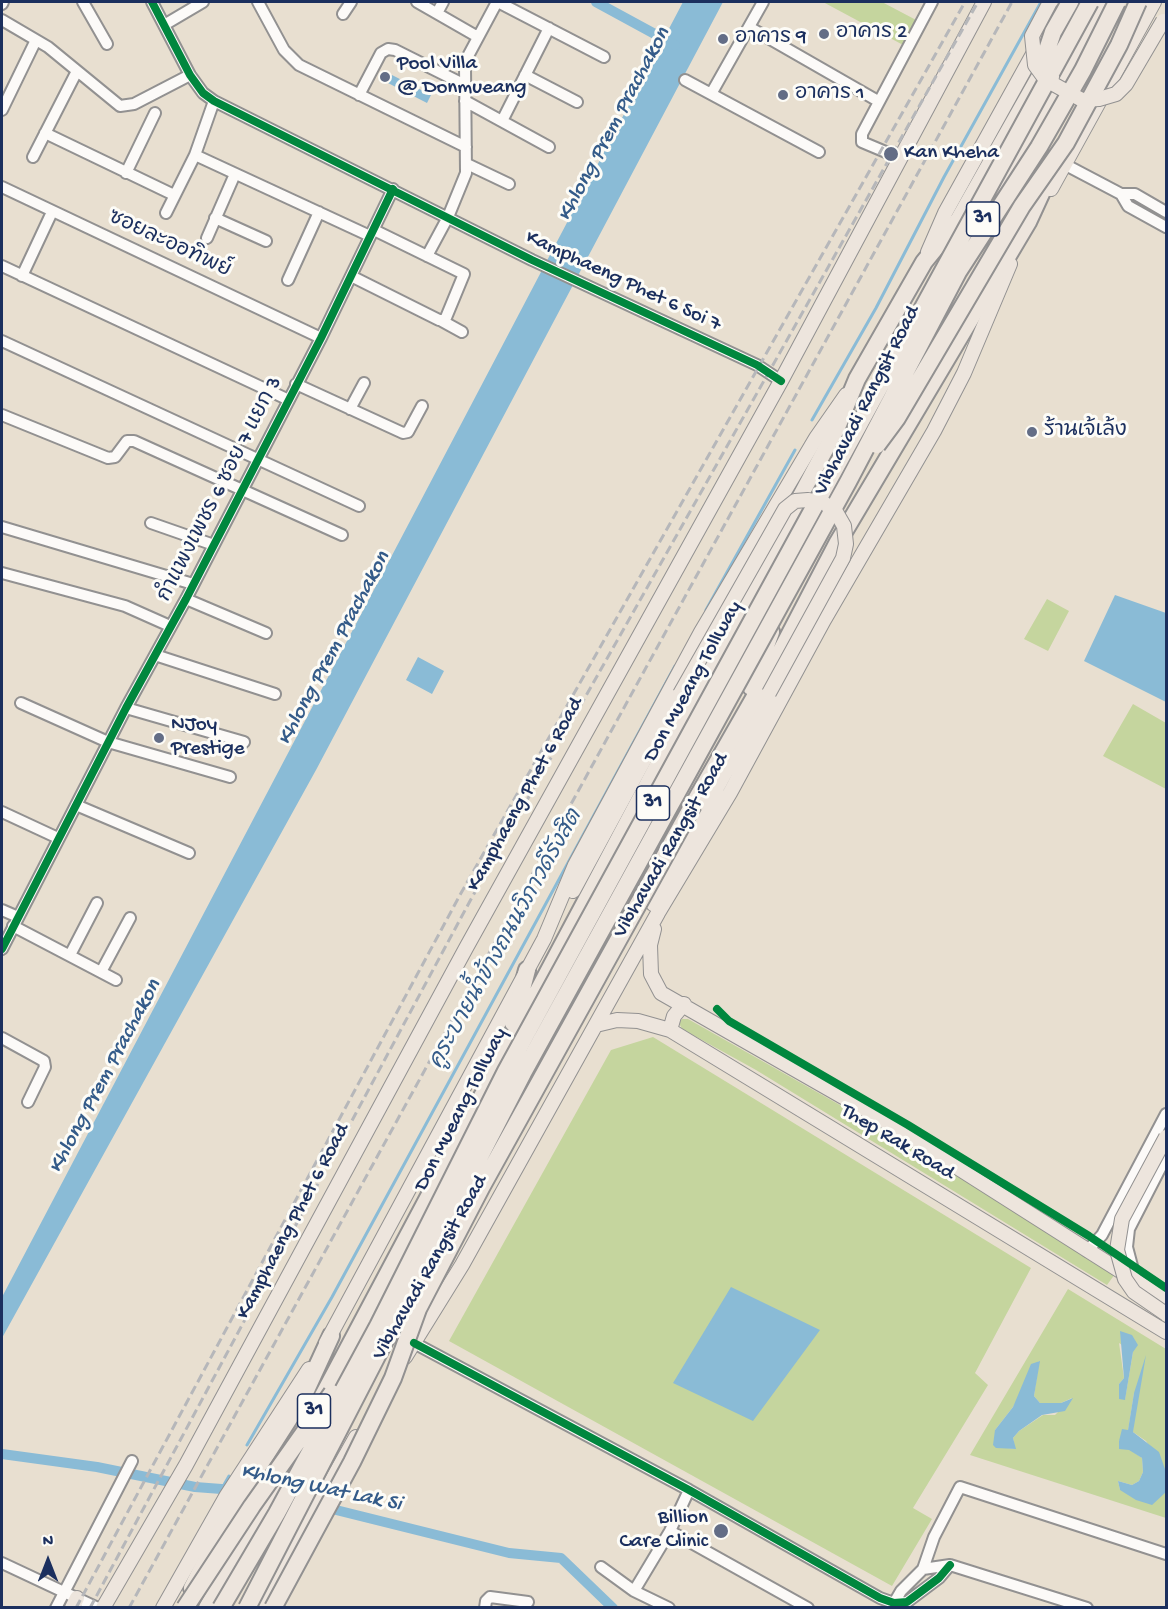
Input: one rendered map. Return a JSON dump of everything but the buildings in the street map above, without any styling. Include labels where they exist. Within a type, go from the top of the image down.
[{"type":"highway","points":[[1054,86],[1047,50],[1053,32],[1070,2]]},
{"type":"highway","name":"Vibhavadi Rangsit Road","points":[[207,1608],[269,1500],[362,1318],[835,432],[857,379],[924,262],[959,219],[1081,2]]},
{"type":"highway","name":"Don Mueang Tollway","points":[[221,1608],[277,1513],[378,1326],[506,1071],[1090,2]]},
{"type":"highway","name":"Vibhavadi Rangsit Road","points":[[240,1608],[876,442],[992,201],[1100,2]]},
{"type":"highway","name":"Don Mueang Tollway","points":[[247,1608],[523,1073],[848,482],[958,272],[1039,147],[1083,70],[1117,2]]},
{"type":"highway","points":[[273,1608],[352,1462],[393,1378],[418,1309],[482,1186],[838,542],[1028,222],[1091,82],[1135,2]]},
{"type":"highway","name":"Don Mueang Tollway","points":[[848,482],[897,418],[974,284],[1022,206],[1066,143],[1119,45],[1135,2]]},
{"type":"highway","points":[[736,730],[771,632]]},
{"type":"highway","points":[[506,1050],[527,970]]},
{"type":"highway","points":[[184,1608],[378,1326]]},
{"type":"highway","points":[[184,1608],[237,1491],[303,1397],[331,1336]]},
{"type":"main road","name":"Kamphaeng Phet 6 Road","points":[[100,1608],[186,1466],[488,906],[781,381],[984,2]]},
{"type":"main road","points":[[1050,2],[1032,36],[1032,53],[1040,72],[1054,86],[1082,100],[1099,99],[1116,94],[1126,84],[1167,16]]},
{"type":"main road","name":"Vibhavadi Rangsit Road","points":[[924,262],[945,213],[1062,2]]},
{"type":"main road","name":"Vibhavadi Rangsit Road","points":[[260,1608],[317,1505],[462,1265],[658,913],[730,793],[807,650],[934,431],[964,373],[1009,267],[1154,2]]},
{"type":"main road","name":"Vibhavadi Rangsit Road","points":[[331,1336],[544,939],[575,865],[701,632],[816,438],[857,379]]},
{"type":"main road","points":[[544,939],[568,900],[680,694],[785,509],[795,501],[808,500],[824,503],[836,512],[844,526],[846,544],[843,558],[606,992],[582,1051]]},
{"type":"main road","name":"Thep Rak Road","points":[[658,913],[650,945],[651,974],[661,993],[684,1004],[878,1117],[1167,1300]]},
{"type":"main road","points":[[670,1030],[674,1016],[684,1004]]},
{"type":"main road","name":"Thep Rak Road","points":[[596,1025],[617,1020],[645,1022],[670,1030],[1167,1332]]},
{"type":"main road","points":[[1167,1137],[1122,1219],[1117,1250],[1125,1279],[1134,1292],[1167,1314]]},
{"type":"main road","points":[[163,1608],[237,1491]]},
{"type":"street","points":[[83,2],[107,44]]},
{"type":"street","name":"Kamphaeng Phet 6 Soi 7","points":[[152,2],[190,75],[203,93],[214,101],[538,263],[757,365],[781,381]]},
{"type":"street","points":[[164,25],[203,2]]},
{"type":"street","points":[[258,2],[291,59],[310,72],[466,147]]},
{"type":"street","points":[[343,14],[351,2]]},
{"type":"street","points":[[417,2],[478,37]]},
{"type":"street","points":[[437,13],[443,2]]},
{"type":"street","points":[[427,256],[448,217],[464,178],[467,58],[497,2],[604,57]]},
{"type":"street","points":[[711,94],[763,2]]},
{"type":"street","points":[[900,158],[862,142],[866,123],[932,2]]},
{"type":"street","points":[[2,20],[48,47],[76,73],[111,100],[126,106],[190,75]]},
{"type":"street","points":[[749,27],[878,101]]},
{"type":"street","points":[[502,121],[549,28]]},
{"type":"street","points":[[2,110],[36,40]]},
{"type":"street","points":[[359,95],[381,53],[388,49],[395,50],[465,85]]},
{"type":"street","points":[[33,157],[76,73]]},
{"type":"street","points":[[525,75],[576,102]]},
{"type":"street","points":[[686,80],[819,152]]},
{"type":"street","points":[[166,213],[195,155],[214,101]]},
{"type":"street","points":[[465,101],[549,147]]},
{"type":"street","points":[[126,173],[155,113]]},
{"type":"street","points":[[45,132],[174,195]]},
{"type":"street","points":[[195,155],[319,212],[427,256],[464,274],[464,281],[442,321]]},
{"type":"street","points":[[466,164],[509,184]]},
{"type":"street","points":[[1064,165],[1121,194],[1135,194],[1167,212]]},
{"type":"street","points":[[207,238],[235,174]]},
{"type":"street","name":"ซอยละออทิพย์","points":[[2,188],[321,338]]},
{"type":"street","name":"กำแพงเพชร 6 ซอย 7 แยก 3","points":[[2,949],[108,742],[243,490],[321,338],[393,189]]},
{"type":"street","points":[[1121,194],[1128,206],[1167,227]]},
{"type":"street","points":[[22,276],[52,212]]},
{"type":"street","points":[[288,280],[319,212]]},
{"type":"street","points":[[215,218],[266,241]]},
{"type":"street","points":[[2,266],[289,400]]},
{"type":"street","points":[[351,276],[462,332]]},
{"type":"street","points":[[2,341],[359,506]]},
{"type":"street","points":[[350,409],[364,383]]},
{"type":"street","points":[[297,384],[403,433],[408,432],[422,406]]},
{"type":"street","points":[[2,415],[108,458],[115,457],[128,441],[134,441],[342,535]]},
{"type":"street","points":[[151,523],[214,544]]},
{"type":"street","points":[[2,527],[193,584]]},
{"type":"street","points":[[2,573],[125,606],[170,626]]},
{"type":"street","points":[[186,600],[266,633]]},
{"type":"street","points":[[155,655],[275,694]]},
{"type":"street","points":[[21,703],[108,742],[230,777]]},
{"type":"street","points":[[126,708],[244,742]]},
{"type":"street","points":[[76,805],[189,853]]},
{"type":"street","points":[[2,812],[58,838]]},
{"type":"street","points":[[70,956],[97,903]]},
{"type":"street","points":[[2,910],[15,922],[70,956],[116,980]]},
{"type":"street","points":[[101,972],[130,918]]},
{"type":"street","points":[[2,1038],[44,1061],[45,1067],[28,1102]]},
{"type":"street","points":[[1087,1251],[1097,1242],[1167,1114]]},
{"type":"street","points":[[1136,1281],[1127,1247],[1130,1229],[1167,1157]]},
{"type":"street","points":[[1108,1223],[1111,1233],[1115,1235],[1130,1229]]},
{"type":"street","points":[[414,1343],[689,1490],[880,1598],[894,1603],[907,1602],[919,1595],[950,1565]]},
{"type":"street","points":[[56,1608],[71,1600],[117,1490],[132,1461]]},
{"type":"street","points":[[894,1603],[901,1591],[923,1569],[934,1537],[960,1487],[1167,1554]]},
{"type":"street","points":[[634,1591],[670,1531],[689,1490]]},
{"type":"street","points":[[670,1531],[808,1608]]},
{"type":"street","points":[[2,1563],[71,1600],[100,1608]]},
{"type":"street","points":[[923,1569],[950,1565],[1087,1608]]},
{"type":"street","points":[[601,1567],[634,1591],[669,1608]]},
{"type":"street","points":[[485,1608],[486,1600],[490,1597],[528,1602]]},
{"type":"green space","points":[[823,2],[882,2],[918,21],[905,46]]},
{"type":"green space","points":[[1047,599],[1069,611],[1048,651],[1024,639]]},
{"type":"green space","points":[[1133,704],[1166,723],[1166,789],[1103,756]]},
{"type":"green space","points":[[682,1019],[688,1019],[914,1147],[1115,1274],[1107,1285],[756,1070],[682,1029],[679,1023]]},
{"type":"green space","points":[[653,1037],[1031,1268],[975,1373],[988,1385],[913,1508],[932,1519],[892,1586],[449,1341],[611,1050]]},
{"type":"green space","points":[[1068,1289],[1166,1349],[1166,1472],[1146,1441],[1133,1432],[1134,1393],[1128,1431],[1119,1441],[1142,1458],[1143,1472],[1139,1481],[1132,1485],[1118,1481],[1120,1490],[1166,1492],[1166,1518],[970,1455]],"holes":[[[1119,1343],[1133,1352],[1125,1399],[1119,1398],[1119,1384],[1124,1378]],[[1039,1361],[1034,1396],[1040,1403],[1061,1403],[1072,1398],[1055,1415],[1043,1415],[1019,1431],[1013,1438],[1015,1449],[1007,1448],[995,1430],[1013,1407]]]},
{"type":"water","points":[[683,2],[723,2],[316,770],[2,1338],[2,1297]]},
{"type":"water","points":[[392,75],[431,95],[427,103],[388,83]]},
{"type":"water","points":[[1115,595],[1166,613],[1166,702],[1084,661]]},
{"type":"water","points":[[418,657],[444,671],[432,694],[406,680]]},
{"type":"water","points":[[731,1287],[820,1330],[753,1421],[673,1383]]},
{"type":"water","points":[[1120,1331],[1132,1335],[1138,1345],[1133,1352],[1125,1400],[1119,1399],[1119,1384],[1124,1378]]},
{"type":"water","points":[[1146,1355],[1133,1432],[1159,1452],[1166,1472],[1166,1492],[1152,1505],[1136,1500],[1120,1490],[1118,1481],[1132,1485],[1139,1481],[1143,1472],[1142,1458],[1129,1450],[1119,1449],[1119,1441],[1122,1429],[1128,1430],[1134,1393]]},
{"type":"water","points":[[1040,1361],[1034,1396],[1040,1403],[1061,1403],[1073,1398],[1065,1411],[1042,1415],[1019,1431],[1013,1438],[1016,1449],[996,1448],[993,1445],[995,1430],[1013,1407],[1031,1364]]},
{"type":"waterway","name":"Khlong Prem Prachakon","points":[[596,2],[675,45]]},
{"type":"waterway","name":"คูระบายน้ำข้างถนนวิภาวดีรังสิต","points":[[812,420],[876,308],[944,177],[1041,2]]},
{"type":"waterway","name":"คูระบายน้ำข้างถนนวิภาวดีรังสิต","points":[[706,610],[795,450]]},
{"type":"waterway","name":"คูระบายน้ำข้างถนนวิภาวดีรังสิต","points":[[247,1445],[332,1297],[675,666]]},
{"type":"waterway","name":"Khlong Wat Lak Si","points":[[2,1454],[97,1467],[195,1487],[235,1490]]},
{"type":"waterway","name":"คูระบายน้ำข้างถนนวิภาวดีรังสิต","points":[[221,1490],[229,1476]]},
{"type":"waterway","name":"Khlong Wat Lak Si","points":[[324,1507],[509,1553],[561,1558],[613,1608]]},
{"type":"railway","points":[[76,1608],[460,895],[965,2]]},
{"type":"railway","points":[[90,1608],[470,901],[978,2]]},
{"type":"railway","points":[[129,1608],[1012,2]]},
{"type":"cycle path","points":[[152,2],[190,75],[203,93],[214,101],[532,260],[757,365],[781,381]]},
{"type":"cycle path","points":[[2,949],[321,338],[393,189]]},
{"type":"cycle path","points":[[717,1009],[729,1021],[908,1125],[1089,1236],[1166,1288]]},
{"type":"cycle path","points":[[414,1343],[689,1490],[880,1598],[894,1603],[907,1602],[939,1578],[950,1565]]},
{"type":"place","name":"อาคาร 2","points":[[824,34]]},
{"type":"place","name":"อาคาร 9","points":[[723,39]]},
{"type":"place","name":"Pool Villa @ Donmueang","points":[[385,77]]},
{"type":"place","name":"อาคาร 1","points":[[783,95]]},
{"type":"place","name":"Kan Kheha","points":[[891,154]]},
{"type":"place","name":"ร้านเจ้เล้ง","points":[[1032,432]]},
{"type":"place","name":"NJoy Prestige","points":[[159,738]]},
{"type":"place","name":"Billion Care Clinic","points":[[721,1531]]}]
